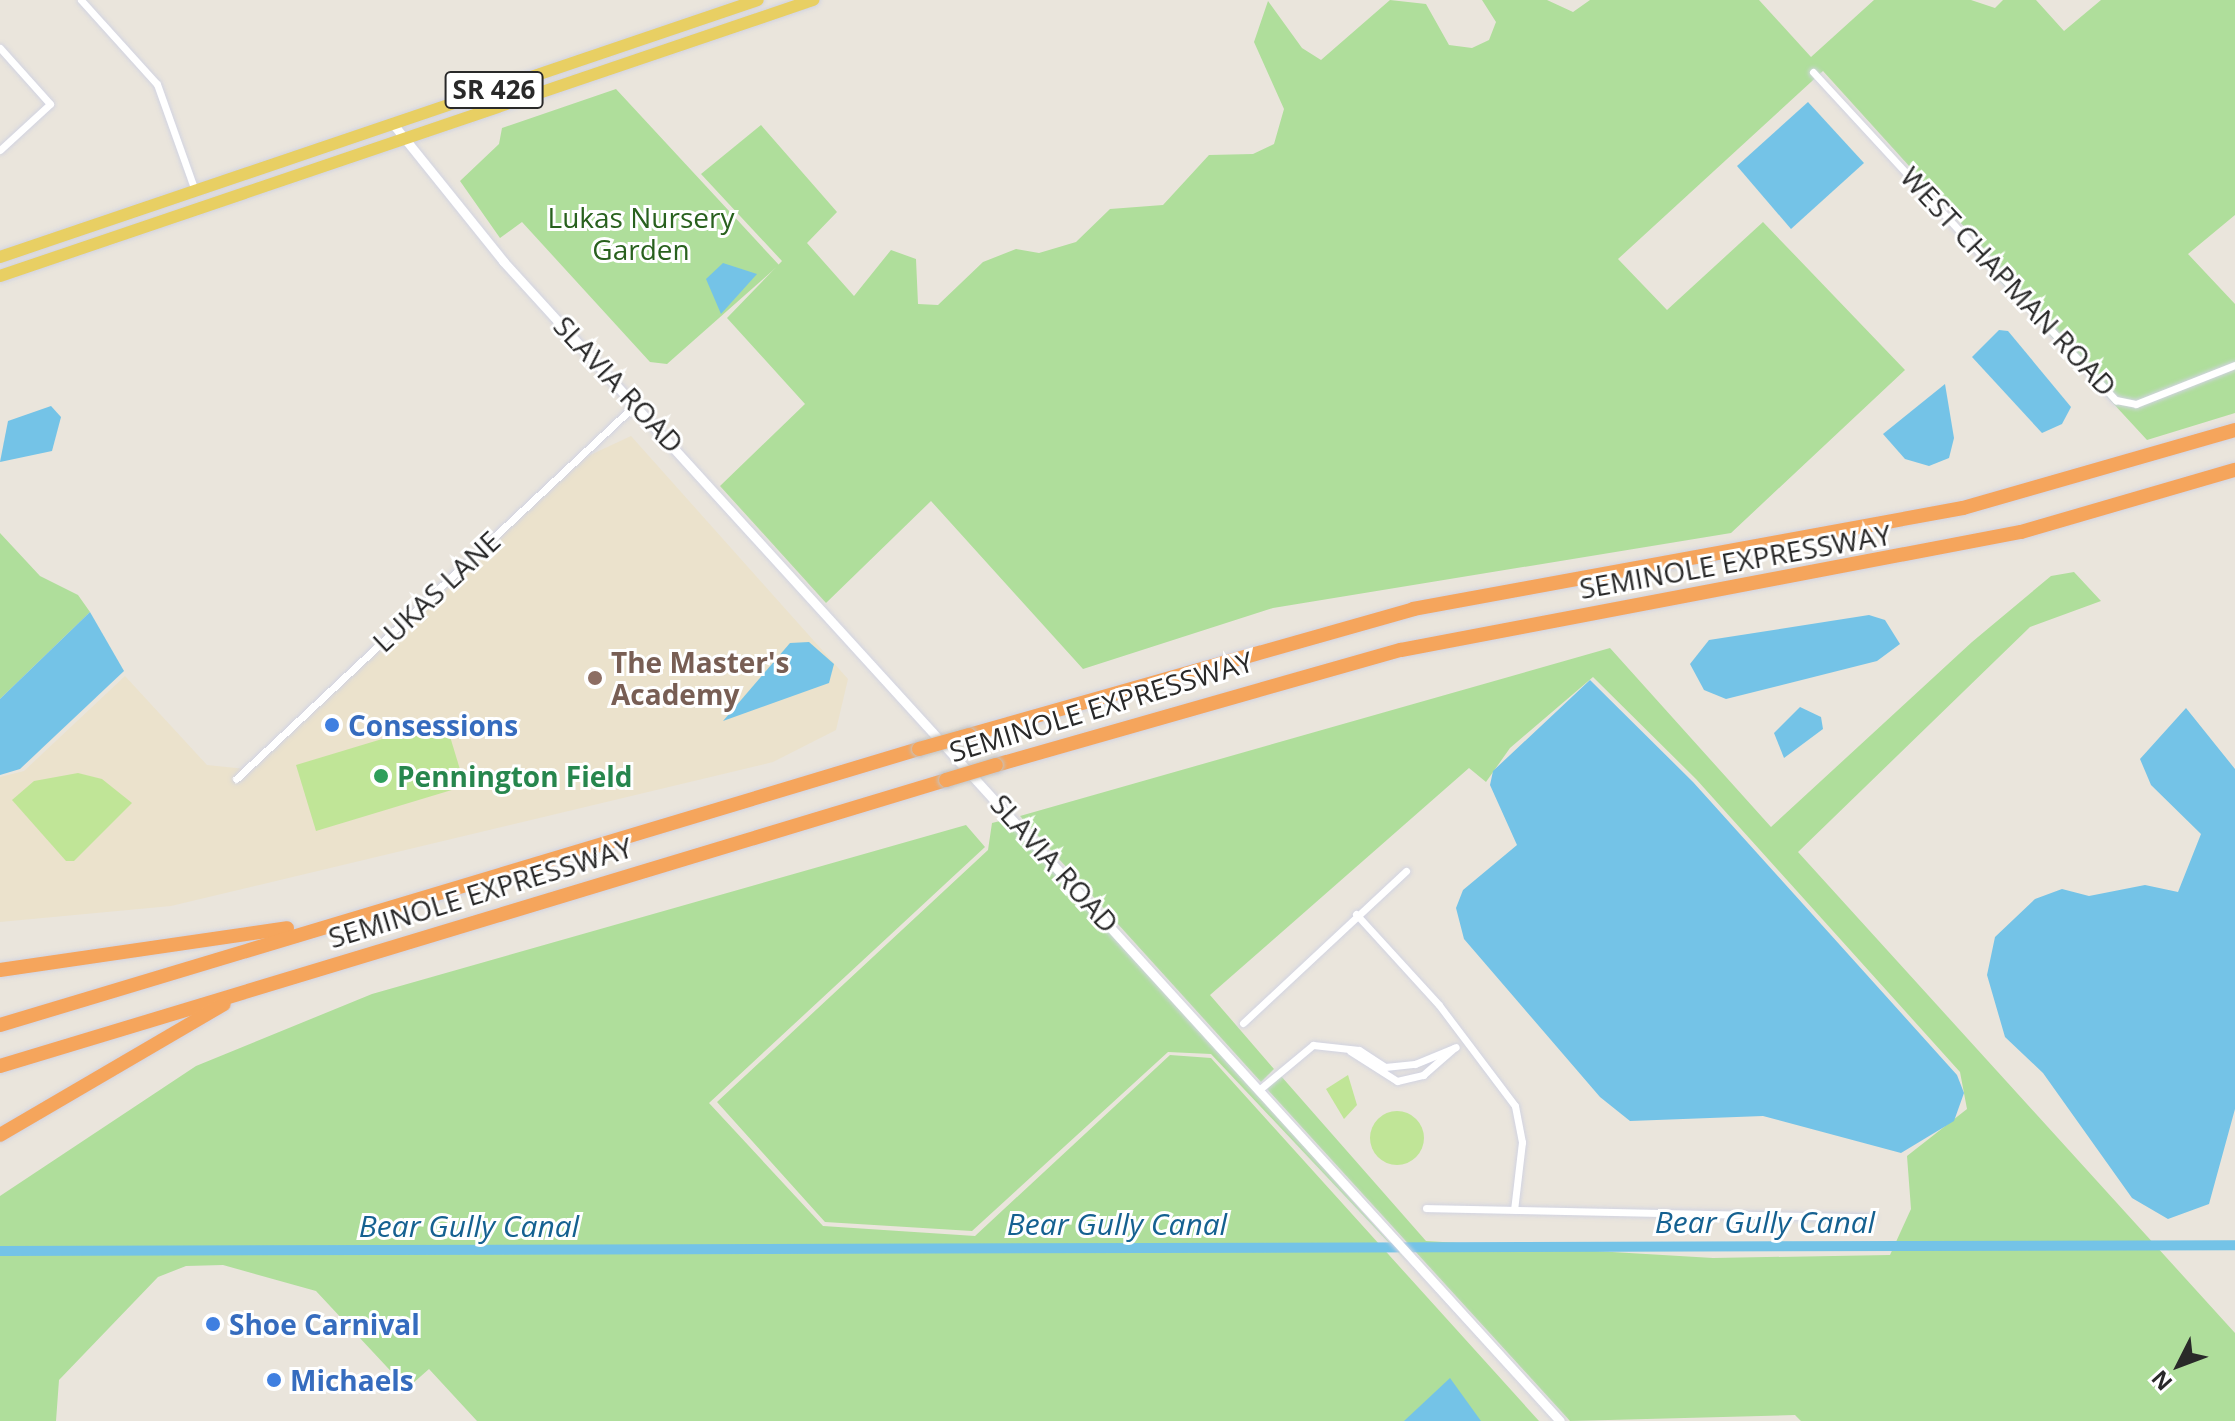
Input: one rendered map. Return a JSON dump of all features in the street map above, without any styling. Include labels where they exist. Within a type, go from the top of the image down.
[{"type":"highway","name":"SEMINOLE EXPRESSWAY","points":[[0,1025],[335,921],[1309,634],[1963,508],[2235,430]]},
{"type":"highway","name":"SEMINOLE EXPRESSWAY","points":[[0,1066],[996,765],[1401,650],[2008,535],[2235,470]]},
{"type":"highway","points":[[0,970],[335,921]]},
{"type":"highway","points":[[0,1135],[148,1043],[265,984]]},
{"type":"main road","name":"SR 426","points":[[0,257],[758,0]]},
{"type":"main road","name":"SR 426","points":[[0,276],[813,0]]},
{"type":"main road","points":[[96,243],[129,213]]},
{"type":"street","points":[[81,0],[157,84],[195,191]]},
{"type":"street","points":[[0,48],[50,104],[0,150]]},
{"type":"street","name":"WEST CHAPMAN ROAD","points":[[1813,72],[2116,400],[2136,404],[2235,365]]},
{"type":"street","name":"SLAVIA ROAD","points":[[393,124],[503,261],[637,403],[1560,1421]]},
{"type":"street","name":"LUKAS LANE","points":[[236,779],[637,403]]},
{"type":"street","points":[[1243,1023],[1356,914],[1406,871]]},
{"type":"street","points":[[1356,914],[1465,1039],[1521,1119],[1514,1210]]},
{"type":"street","points":[[1346,1046],[1397,1081],[1423,1075],[1465,1039]]},
{"type":"street","points":[[1260,1089],[1303,1050],[1346,1046],[1399,1067],[1456,1047]]},
{"type":"street","points":[[1426,1208],[1872,1217]]},
{"type":"shaded area","name":"The Master's Academy","points":[[631,436],[848,679],[836,730],[773,762],[171,906],[0,922],[0,777],[24,771],[125,676],[207,765],[246,769],[571,464]]},
{"type":"green space","points":[[1390,0],[1426,4],[1449,45],[1472,48],[1489,40],[1496,22],[1482,0],[1547,0],[1573,12],[1590,0],[1759,0],[1811,57],[1874,0],[1971,0],[1995,8],[2003,0],[2036,0],[2064,31],[2101,0],[2235,0],[2235,215],[2188,254],[2235,304],[2235,413],[2147,440],[1989,269],[1996,262],[1823,71],[1618,259],[1667,310],[1763,222],[1905,370],[1731,533],[1273,608],[1083,669],[931,501],[826,603],[720,486],[805,404],[727,318],[782,261],[701,174],[761,125],[837,212],[807,243],[854,296],[891,250],[916,259],[918,304],[938,305],[983,262],[1016,249],[1039,253],[1076,242],[1110,209],[1163,205],[1209,155],[1253,154],[1274,144],[1284,109],[1254,42],[1268,1],[1302,48],[1321,60]]},
{"type":"green space","name":"Lukas Nursery Garden","points":[[616,89],[779,265],[667,364],[650,362],[522,222],[500,238],[460,181],[499,144],[502,128]]},
{"type":"green space","points":[[0,533],[40,576],[78,595],[90,612],[0,699]]},
{"type":"green space","points":[[2074,572],[2101,601],[2030,627],[1798,852],[2235,1333],[2235,1421],[1801,1421],[1795,1415],[1570,1421],[1267,1089],[1281,1076],[1426,1241],[1713,1258],[1890,1255],[1911,1209],[1907,1156],[1967,1109],[1960,1072],[1696,779],[1593,677],[1510,748],[1486,782],[1469,768],[1210,995],[1274,1069],[1261,1082],[1020,816],[1610,648],[1771,827],[1972,642],[2051,576]]},
{"type":"green space","name":"Pennington Field","points":[[445,720],[465,786],[316,831],[296,765]]},
{"type":"green space","points":[[78,773],[102,779],[132,803],[74,861],[66,861],[12,800],[34,781]]},
{"type":"green space","points":[[1008,819],[1408,1263],[1211,1054],[1168,1052],[972,1231],[825,1222],[717,1102],[988,850],[992,823]]},
{"type":"green space","points":[[966,825],[985,847],[709,1103],[823,1226],[975,1236],[1170,1055],[1211,1058],[1539,1421],[477,1421],[429,1369],[412,1384],[400,1381],[316,1291],[223,1265],[186,1266],[158,1277],[59,1380],[56,1421],[0,1421],[0,1196],[196,1066],[372,994]]},
{"type":"green space","points":[[1348,1075],[1357,1105],[1344,1119],[1326,1089]]},
{"type":"green space","points":[[1397,1111],[1416,1119],[1424,1138],[1416,1157],[1397,1165],[1378,1157],[1370,1138],[1378,1119]]},
{"type":"water","points":[[1808,102],[1864,163],[1791,229],[1737,166]]},
{"type":"water","points":[[723,263],[757,274],[721,314],[706,279]]},
{"type":"water","points":[[1999,330],[2008,331],[2071,407],[2062,424],[2042,433],[1972,357]]},
{"type":"water","points":[[1945,384],[1954,438],[1949,458],[1929,466],[1905,459],[1883,434]]},
{"type":"water","points":[[51,406],[61,417],[52,451],[0,462],[8,421]]},
{"type":"water","points":[[90,612],[124,671],[20,769],[0,775],[0,699]]},
{"type":"water","points":[[1869,615],[1885,620],[1900,644],[1877,661],[1726,699],[1704,690],[1690,664],[1709,640]]},
{"type":"water","points":[[809,642],[834,664],[829,683],[723,721],[790,643]]},
{"type":"water","points":[[1590,680],[1693,782],[1957,1075],[1964,1093],[1954,1121],[1901,1153],[1763,1116],[1630,1121],[1600,1097],[1464,939],[1456,908],[1463,890],[1517,845],[1490,785],[1493,771]]},
{"type":"water","points":[[1800,707],[1821,717],[1823,729],[1784,758],[1774,733]]},
{"type":"water","points":[[2186,708],[2235,769],[2235,1109],[2209,1204],[2168,1219],[2132,1198],[2043,1073],[2005,1037],[1987,975],[1995,937],[2035,899],[2062,889],[2089,896],[2145,885],[2178,892],[2201,834],[2151,785],[2140,759]]},
{"type":"water","points":[[1450,1378],[1481,1421],[1404,1421]]},
{"type":"waterway","name":"Bear Gully Canal","points":[[0,1251],[2235,1245]]},
{"type":"place","name":"The Master's Academy","points":[[595,678]]},
{"type":"place","name":"Consessions","points":[[332,725]]},
{"type":"place","name":"Pennington Field","points":[[381,776]]},
{"type":"place","name":"Shoe Carnival","points":[[213,1324]]},
{"type":"place","name":"Michaels","points":[[274,1380]]}]
